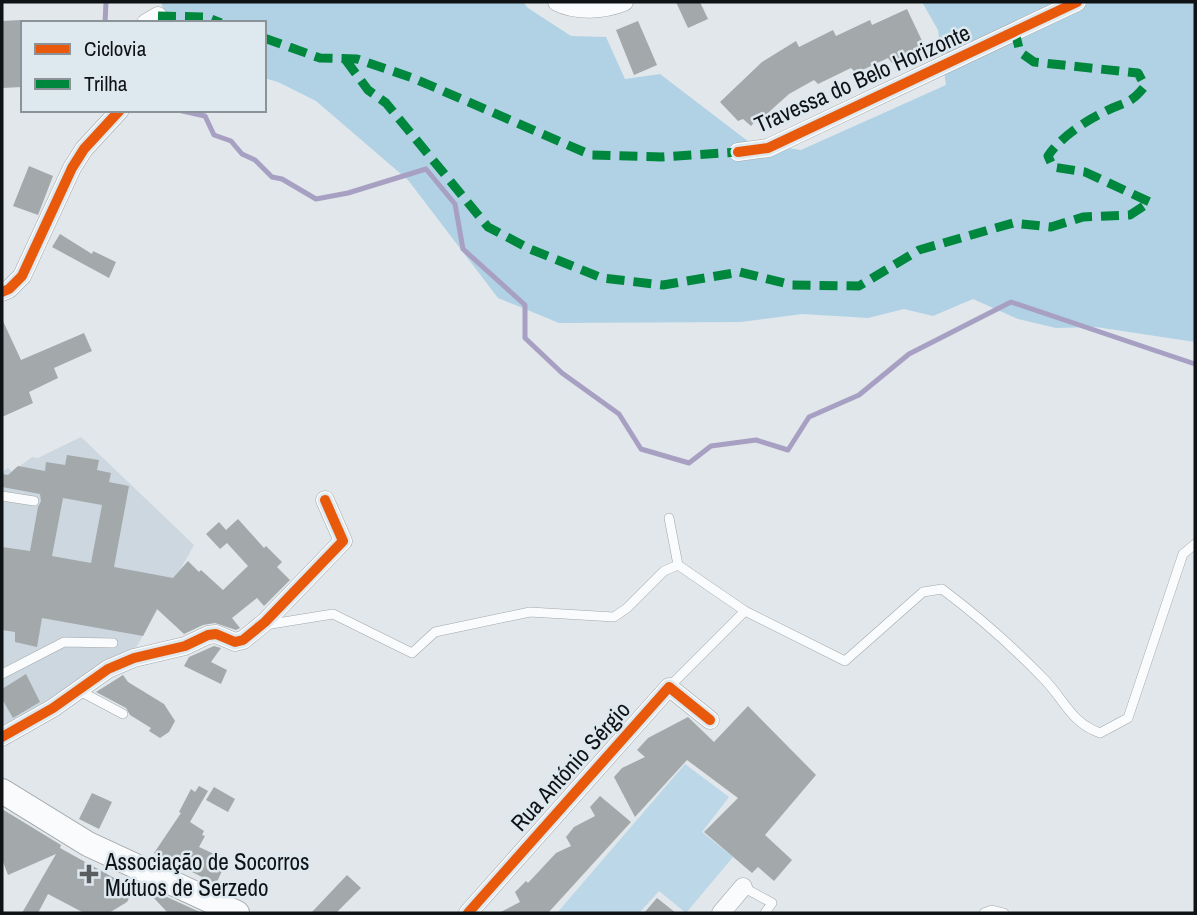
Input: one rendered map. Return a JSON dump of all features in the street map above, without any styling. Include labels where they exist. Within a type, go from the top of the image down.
[{"type":"main road","points":[[2,791],[88,844],[237,913]]},
{"type":"street","points":[[557,2],[567,7],[607,9],[624,2]]},
{"type":"street","name":"Travessa do Belo Horizonte","points":[[738,152],[768,148],[1077,2]]},
{"type":"street","points":[[2,292],[22,276],[72,168],[118,112]]},
{"type":"street","points":[[2,737],[53,708],[108,669],[134,658],[185,646],[208,635],[216,634],[234,642],[243,640],[261,626],[343,541],[325,500]]},
{"type":"street","points":[[669,687],[710,720]]},
{"type":"street","name":"Rua António Sérgio","points":[[468,913],[669,687]]},
{"type":"street","points":[[721,913],[743,887]]},
{"type":"lane","points":[[2,496],[34,500]]},
{"type":"lane","points":[[669,518],[678,565],[745,611],[845,661],[923,592],[942,589],[970,610],[1045,680],[1083,726],[1100,733],[1128,718],[1183,555],[1195,544]]},
{"type":"lane","points":[[261,626],[334,614],[412,653],[435,632],[530,612],[614,617],[627,608],[664,570],[678,565]]},
{"type":"lane","points":[[669,687],[745,611]]},
{"type":"lane","points":[[2,674],[64,642],[113,643]]},
{"type":"lane","points":[[78,690],[123,714]]},
{"type":"lane","points":[[743,887],[772,903],[765,913]]},
{"type":"lane","points":[[984,913],[992,909],[1004,913]]},
{"type":"shaded area","points":[[161,2],[523,2],[571,36],[606,37],[625,79],[660,74],[749,142],[801,150],[946,85],[938,30],[922,2],[1195,2],[1195,342],[1096,327],[1056,328],[1018,319],[973,299],[933,316],[904,309],[868,318],[802,314],[741,322],[559,323],[498,298],[408,180],[316,101],[266,79],[266,21],[167,21]]},
{"type":"shaded area","points":[[81,437],[194,545],[133,653],[113,658],[2,730],[2,472],[8,468],[12,472],[32,457],[38,458]]},
{"type":"shaded area","points":[[685,764],[729,797],[702,832],[733,857],[686,913],[659,891],[639,913],[557,913]]},
{"type":"building","points":[[676,2],[700,2],[708,19],[688,28]]},
{"type":"building","points":[[907,9],[924,45],[923,49],[892,63],[888,58],[856,73],[851,68],[818,84],[814,80],[789,94],[751,126],[743,119],[738,121],[720,102],[762,62],[796,41],[799,47],[833,30],[836,36],[870,20],[872,25]]},
{"type":"building","points":[[21,20],[21,87],[2,88],[2,21]]},
{"type":"building","points":[[638,21],[657,65],[634,75],[616,30]]},
{"type":"building","points":[[29,166],[53,176],[38,215],[13,206]]},
{"type":"building","points":[[60,234],[92,254],[93,251],[116,262],[109,278],[52,247]]},
{"type":"building","points":[[2,319],[21,360],[84,333],[92,351],[54,368],[58,378],[29,392],[33,403],[2,417]]},
{"type":"building","points":[[67,455],[99,460],[97,470],[111,473],[109,482],[129,486],[114,567],[173,578],[188,561],[223,590],[248,566],[227,543],[220,549],[206,534],[219,522],[226,530],[238,519],[264,548],[266,546],[282,562],[277,567],[290,580],[264,606],[257,598],[232,618],[240,628],[236,630],[215,623],[203,625],[184,634],[157,609],[143,636],[42,618],[37,647],[15,642],[15,632],[2,630],[2,547],[30,551],[41,501],[40,494],[2,487],[2,474],[8,475],[18,466],[45,471],[46,462],[65,465]],"holes":[[[63,498],[102,505],[91,563],[52,556]]]},
{"type":"building","points":[[214,646],[221,648],[211,662],[227,670],[221,684],[184,666],[189,657]]},
{"type":"building","points":[[26,674],[40,702],[13,718],[2,699],[2,689]]},
{"type":"building","points":[[123,675],[128,682],[164,704],[175,721],[169,732],[160,738],[149,731],[151,728],[130,715],[126,708],[96,692]]},
{"type":"building","points":[[748,706],[816,775],[765,835],[792,860],[774,881],[758,867],[752,873],[704,832],[738,798],[687,760],[635,817],[614,777],[622,768],[645,757],[637,750],[648,738],[688,717],[714,742]]},
{"type":"building","points":[[199,786],[208,791],[190,822],[204,831],[202,835],[205,836],[199,847],[227,860],[216,884],[154,853],[181,813],[179,812],[191,789],[195,792]]},
{"type":"building","points":[[214,787],[235,799],[228,812],[206,800]]},
{"type":"building","points":[[92,793],[112,802],[99,829],[79,819]]},
{"type":"building","points":[[600,796],[631,822],[548,913],[499,913],[520,902],[515,892],[526,881],[528,883],[556,853],[571,846],[566,837],[574,827],[595,816],[590,807]]},
{"type":"building","points":[[2,809],[61,845],[60,848],[134,889],[127,902],[109,913],[84,913],[48,894],[38,913],[22,913],[56,854],[8,875],[2,859]]},
{"type":"building","points":[[347,875],[361,888],[336,913],[311,913]]},
{"type":"building","points":[[156,892],[202,913],[168,913],[151,895]]},
{"type":"building","points":[[657,898],[676,913],[644,913]]},
{"type":"waterway","points":[[105,21],[106,2]]},
{"type":"waterway","points":[[187,112],[205,116],[214,135],[231,141],[242,154],[255,160],[272,177],[282,179],[316,199],[348,193],[426,169],[455,204],[463,249],[525,305],[525,338],[562,373],[619,414],[641,449],[689,463],[711,446],[756,440],[788,450],[809,417],[859,395],[909,354],[1011,302],[1195,364]]},
{"type":"marked path","points":[[158,16],[206,17],[216,21]]},
{"type":"marked path","points":[[345,59],[368,90],[386,103],[488,227],[530,249],[602,278],[663,285],[740,272],[792,285],[859,286],[919,250],[1013,223],[1051,227],[1083,217],[1130,215],[1150,202],[1085,172],[1053,167],[1048,156],[1081,125],[1135,97],[1145,86],[1138,73],[1034,62],[1020,52],[1015,32]]},
{"type":"marked path","points":[[266,39],[320,58],[357,59],[413,78],[591,155],[662,157],[738,152]]},
{"type":"cycle path","points":[[738,152],[768,148],[1077,2]]},
{"type":"cycle path","points":[[2,292],[22,276],[72,168],[84,149],[118,112]]},
{"type":"cycle path","points":[[2,737],[53,708],[108,669],[134,658],[185,646],[208,635],[216,634],[235,642],[243,640],[265,622],[343,541],[325,500]]},
{"type":"cycle path","points":[[468,913],[669,687],[710,720]]},
{"type":"place","name":"Associação de Socorros Mútuos de Serzedo","points":[[89,874]]}]
